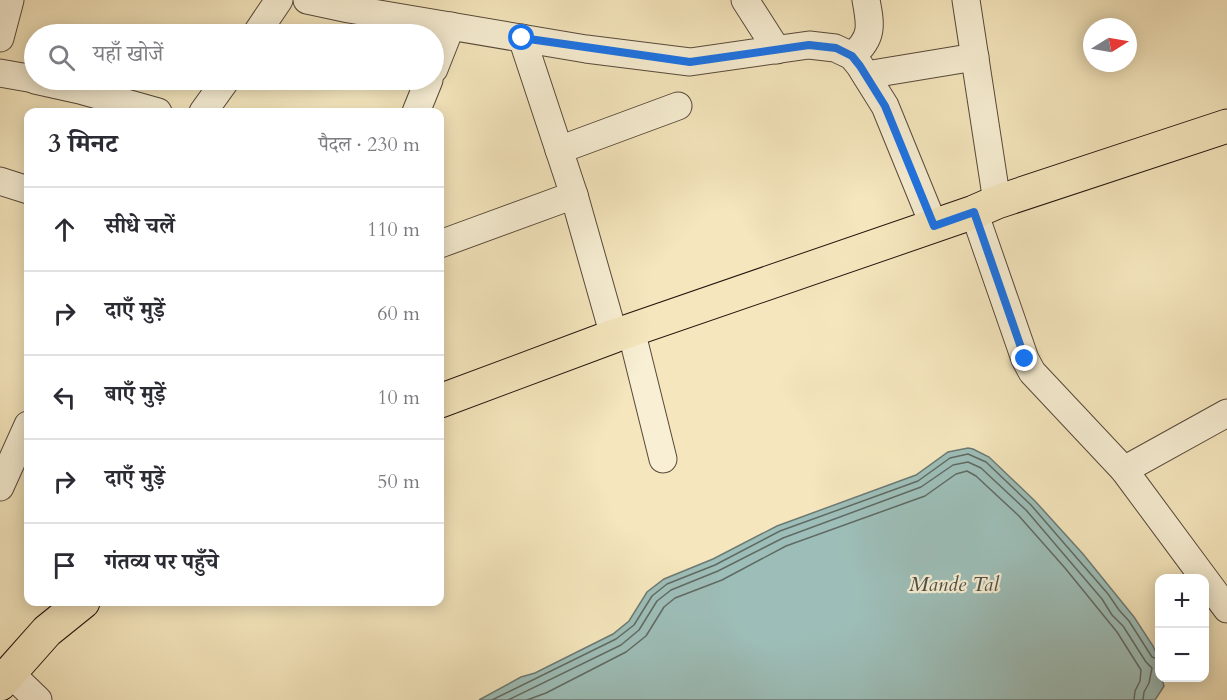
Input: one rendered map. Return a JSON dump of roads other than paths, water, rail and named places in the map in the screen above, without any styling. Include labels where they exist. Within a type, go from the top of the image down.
[{"type":"main road","points":[[444,400],[622,333],[1227,126]]},
{"type":"main road","points":[[5,678],[47,631],[78,606]]},
{"type":"street","points":[[0,38],[10,0]]},
{"type":"street","points":[[307,0],[380,7],[444,24]]},
{"type":"street","points":[[745,0],[777,50]]},
{"type":"street","points":[[859,66],[863,47],[868,38],[869,18],[866,0]]},
{"type":"street","points":[[966,0],[975,57],[985,207],[1025,359],[1032,372],[1124,470],[1217,576],[1227,609]]},
{"type":"street","points":[[261,24],[270,3]]},
{"type":"street","points":[[444,24],[522,38],[690,62],[809,45],[836,48],[859,66],[885,106],[934,226]]},
{"type":"street","points":[[444,44],[451,26]]},
{"type":"street","points":[[522,38],[663,459]]},
{"type":"street","points":[[859,66],[975,57]]},
{"type":"street","points":[[0,73],[24,78]]},
{"type":"street","points":[[80,90],[144,108]]},
{"type":"street","points":[[206,108],[219,90]]},
{"type":"street","points":[[418,108],[425,90]]},
{"type":"street","points":[[559,150],[678,106]]},
{"type":"street","points":[[0,181],[24,189]]},
{"type":"street","points":[[444,243],[574,195]]},
{"type":"street","points":[[1124,470],[1227,412]]},
{"type":"street","points":[[0,487],[24,434]]},
{"type":"street","points":[[5,678],[38,700]]},
{"type":"water","name":"Mande Tal","points":[[968,448],[989,457],[1035,501],[1083,554],[1134,617],[1153,646],[1155,682],[1163,682],[1164,686],[1155,700],[479,700],[521,677],[535,673],[613,634],[629,621],[647,592],[664,579],[713,559],[777,526],[916,475],[948,452]]}]
